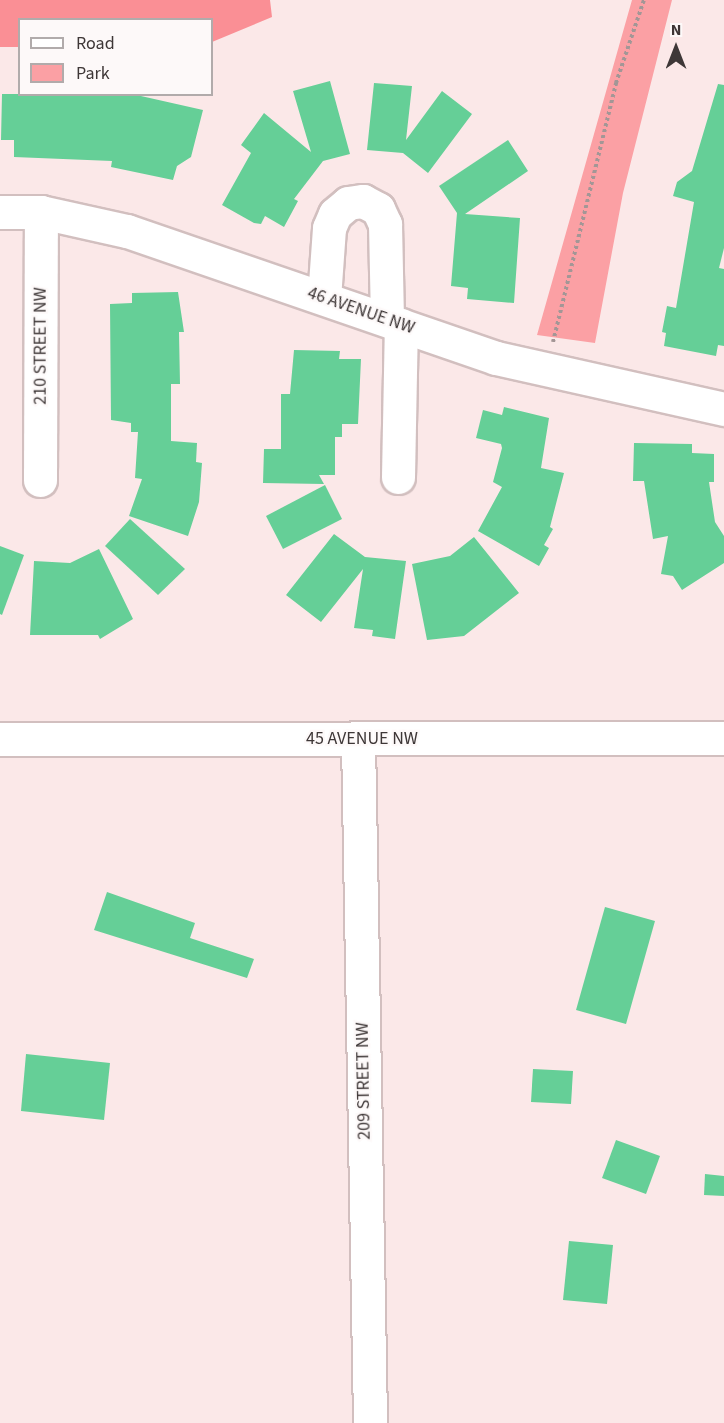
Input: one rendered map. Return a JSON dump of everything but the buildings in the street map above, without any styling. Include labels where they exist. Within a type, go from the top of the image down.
[{"type":"street","points":[[324,298],[329,228],[334,214],[348,203],[363,201],[378,209],[385,224],[394,322],[398,477]]},
{"type":"street","name":"46 AVENUE NW","points":[[0,212],[41,212],[127,231],[546,372],[650,389],[724,409]]},
{"type":"street","name":"210 STREET NW","points":[[40,480],[41,212]]},
{"type":"street","name":"45 AVENUE NW","points":[[0,739],[724,738]]},
{"type":"street","name":"209 STREET NW","points":[[358,739],[370,1423]]},
{"type":"path","points":[[546,372],[616,83],[644,0]]},
{"type":"green space","points":[[632,0],[672,0],[623,193],[595,343],[537,335]]},
{"type":"shaded area","points":[[0,0],[270,0],[272,17],[213,42],[213,18],[18,18],[18,47],[0,47]]}]
